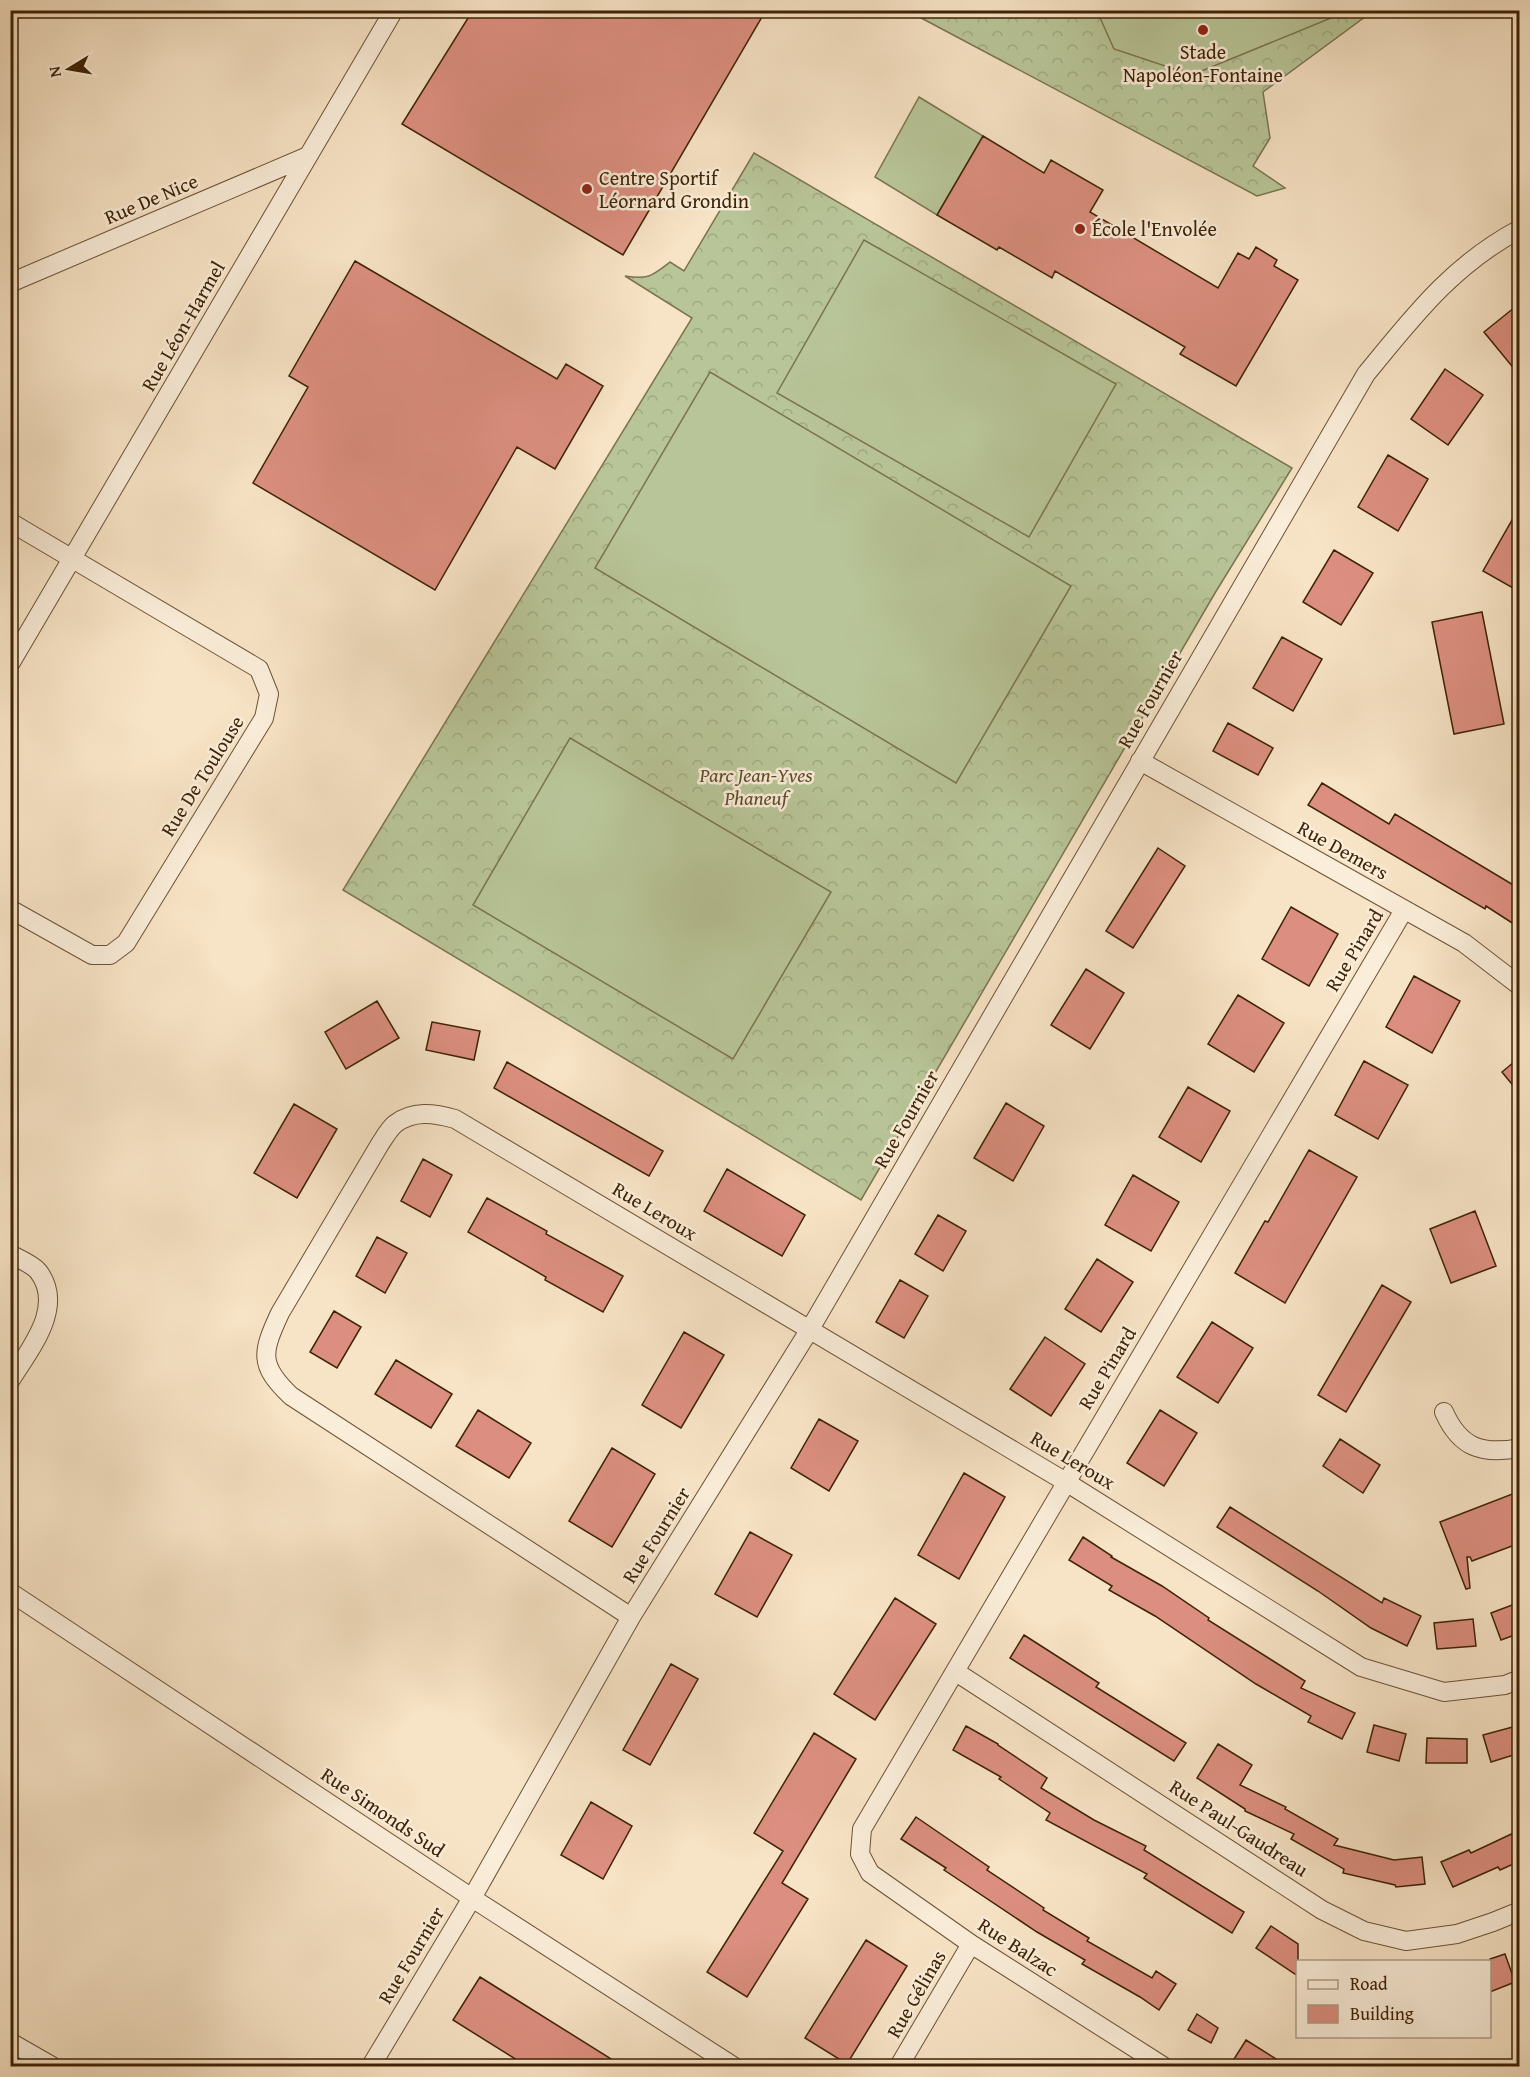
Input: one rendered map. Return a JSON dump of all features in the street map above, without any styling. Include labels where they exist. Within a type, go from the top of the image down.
[{"type":"street","name":"Rue Léon-Harmel","points":[[10,664],[394,10]]},
{"type":"street","name":"Rue De Nice","points":[[10,283],[308,156]]},
{"type":"street","name":"Rue Fournier","points":[[371,2067],[472,1898],[631,1617],[810,1329],[1366,374],[1437,289],[1459,269],[1520,229]]},
{"type":"street","name":"Rue De Toulouse","points":[[10,522],[259,669],[269,694],[264,718],[126,943],[110,955],[92,955],[10,909]]},
{"type":"street","name":"Rue Demers","points":[[1140,761],[1464,943],[1520,986]]},
{"type":"street","name":"Rue Pinard","points":[[860,1854],[862,1829],[1404,910]]},
{"type":"street","name":"Rue Leroux","points":[[631,1617],[291,1396],[275,1381],[266,1360],[267,1341],[280,1313],[380,1144],[394,1125],[416,1114],[435,1113],[455,1119],[1066,1482],[1361,1667],[1444,1692],[1505,1685],[1520,1679]]},
{"type":"street","points":[[10,1254],[38,1270],[47,1290],[49,1308],[45,1323],[13,1370]]},
{"type":"street","points":[[1444,1412],[1449,1424],[1466,1444],[1483,1450],[1500,1452],[1520,1448]]},
{"type":"street","name":"Rue Simonds Sud","points":[[10,1592],[472,1898],[733,2067]]},
{"type":"street","name":"Rue Paul-Gaudreau","points":[[956,1672],[1322,1910],[1364,1930],[1406,1941],[1457,1934],[1520,1911]]},
{"type":"street","name":"Rue Balzac","points":[[860,1854],[870,1873],[971,1944],[1163,2067]]},
{"type":"street","name":"Rue Gélinas","points":[[899,2067],[971,1944]]},
{"type":"street","points":[[10,2042],[52,2067]]},
{"type":"green space","points":[[908,11],[1373,11],[1263,92],[1270,138],[1253,166],[1285,188],[1257,196]]},
{"type":"green space","name":"Stade Napoléon-Fontaine","points":[[1097,11],[1348,11],[1192,75],[1114,49]]},
{"type":"green space","points":[[919,97],[983,136],[937,215],[875,177]]},
{"type":"green space","name":"Parc Jean-Yves Phaneuf","points":[[754,153],[1292,468],[1215,593],[861,1200],[343,890],[692,318],[625,276],[649,276],[670,262],[684,271]]},
{"type":"green space","points":[[864,240],[1116,384],[1029,537],[777,393]]},
{"type":"green space","points":[[710,372],[1071,586],[956,783],[595,568]]},
{"type":"green space","points":[[570,738],[831,892],[733,1059],[473,905]]},
{"type":"building","name":"Centre Sportif Léornard Grondin","points":[[473,10],[766,10],[623,255],[402,124]]},
{"type":"building","name":"École l'Envolée","points":[[983,136],[1044,173],[1051,160],[1103,190],[1090,212],[1218,288],[1238,253],[1249,259],[1256,247],[1277,260],[1274,266],[1298,280],[1236,386],[1180,354],[1185,347],[1055,271],[1052,278],[999,247],[997,250],[937,215]]},
{"type":"building","points":[[355,261],[557,379],[566,364],[603,386],[555,469],[517,447],[435,590],[253,483],[308,387],[289,376]]},
{"type":"building","points":[[1520,303],[1520,376],[1484,332]]},
{"type":"building","points":[[1445,369],[1483,395],[1448,445],[1411,419]]},
{"type":"building","points":[[1388,455],[1428,479],[1398,531],[1358,507]]},
{"type":"building","points":[[1520,506],[1520,592],[1483,571]]},
{"type":"building","points":[[1334,550],[1373,573],[1341,625],[1303,602]]},
{"type":"building","points":[[1482,612],[1504,724],[1454,734],[1432,622]]},
{"type":"building","points":[[1282,637],[1322,659],[1293,711],[1253,688]]},
{"type":"building","points":[[1228,723],[1273,748],[1258,775],[1213,751]]},
{"type":"building","points":[[1322,783],[1389,824],[1395,814],[1520,889],[1520,928],[1486,906],[1485,909],[1308,805]]},
{"type":"building","points":[[1158,848],[1185,866],[1133,948],[1106,931]]},
{"type":"building","points":[[1291,907],[1338,934],[1309,986],[1262,959]]},
{"type":"building","points":[[1086,969],[1124,993],[1090,1049],[1051,1025]]},
{"type":"building","points":[[1414,976],[1460,1001],[1432,1053],[1386,1027]]},
{"type":"building","points":[[1238,995],[1284,1023],[1254,1072],[1208,1044]]},
{"type":"building","points":[[377,1001],[399,1038],[346,1069],[325,1032]]},
{"type":"building","points":[[432,1022],[480,1031],[474,1060],[426,1050]]},
{"type":"building","points":[[1520,1057],[1520,1094],[1502,1072]]},
{"type":"building","points":[[1364,1061],[1408,1085],[1378,1139],[1335,1115]]},
{"type":"building","points":[[507,1062],[663,1151],[649,1176],[494,1088]]},
{"type":"building","points":[[1188,1087],[1230,1111],[1201,1162],[1159,1137]]},
{"type":"building","points":[[1006,1103],[1044,1126],[1013,1181],[974,1158]]},
{"type":"building","points":[[294,1104],[337,1129],[297,1198],[254,1173]]},
{"type":"building","points":[[1309,1150],[1357,1177],[1285,1303],[1235,1273],[1265,1221],[1268,1222]]},
{"type":"building","points":[[423,1159],[452,1175],[430,1217],[401,1201]]},
{"type":"building","points":[[727,1169],[805,1215],[782,1256],[704,1211]]},
{"type":"building","points":[[1133,1175],[1179,1202],[1151,1251],[1105,1225]]},
{"type":"building","points":[[487,1198],[547,1231],[546,1234],[623,1276],[603,1312],[545,1280],[546,1277],[468,1232]]},
{"type":"building","points":[[1475,1211],[1496,1266],[1451,1283],[1430,1229]]},
{"type":"building","points":[[938,1215],[966,1231],[943,1271],[915,1254]]},
{"type":"building","points":[[377,1237],[407,1253],[385,1293],[356,1276]]},
{"type":"building","points":[[1097,1259],[1133,1282],[1101,1332],[1065,1309]]},
{"type":"building","points":[[900,1280],[928,1296],[904,1338],[876,1322]]},
{"type":"building","points":[[1382,1285],[1411,1302],[1346,1412],[1318,1395]]},
{"type":"building","points":[[334,1311],[361,1327],[337,1368],[310,1352]]},
{"type":"building","points":[[1212,1322],[1253,1348],[1218,1403],[1177,1377]]},
{"type":"building","points":[[684,1332],[724,1355],[681,1428],[642,1405]]},
{"type":"building","points":[[1045,1337],[1085,1364],[1051,1416],[1010,1389]]},
{"type":"building","points":[[396,1360],[452,1394],[431,1428],[375,1394]]},
{"type":"building","points":[[478,1410],[531,1443],[509,1478],[456,1446]]},
{"type":"building","points":[[1160,1410],[1197,1433],[1164,1486],[1127,1463]]},
{"type":"building","points":[[819,1419],[858,1441],[829,1491],[791,1468]]},
{"type":"building","points":[[1340,1439],[1380,1465],[1363,1493],[1323,1466]]},
{"type":"building","points":[[612,1448],[655,1474],[612,1547],[569,1521]]},
{"type":"building","points":[[964,1473],[1005,1497],[959,1579],[918,1555]]},
{"type":"building","points":[[1520,1491],[1520,1543],[1472,1561],[1470,1557],[1467,1557],[1470,1588],[1466,1589],[1440,1522]]},
{"type":"building","points":[[1230,1507],[1382,1603],[1384,1598],[1421,1616],[1407,1646],[1371,1628],[1318,1591],[1217,1527]]},
{"type":"building","points":[[750,1532],[792,1555],[757,1617],[715,1594]]},
{"type":"building","points":[[1083,1537],[1111,1557],[1162,1586],[1209,1618],[1208,1620],[1305,1681],[1301,1688],[1355,1713],[1342,1739],[1308,1722],[1311,1716],[1256,1684],[1155,1616],[1109,1590],[1112,1586],[1069,1560]]},
{"type":"building","points":[[895,1598],[936,1624],[875,1720],[834,1694]]},
{"type":"building","points":[[1520,1602],[1520,1633],[1501,1640],[1491,1613]]},
{"type":"building","points":[[1473,1619],[1476,1646],[1437,1649],[1434,1623]]},
{"type":"building","points":[[1024,1635],[1099,1683],[1096,1687],[1186,1743],[1174,1761],[1010,1658]]},
{"type":"building","points":[[671,1664],[698,1679],[650,1765],[623,1750]]},
{"type":"building","points":[[1374,1725],[1406,1734],[1399,1761],[1367,1752]]},
{"type":"building","points":[[1520,1725],[1520,1753],[1491,1762],[1483,1735]]},
{"type":"building","points":[[966,1726],[998,1744],[1047,1778],[1041,1788],[1094,1820],[1146,1846],[1144,1850],[1244,1912],[1232,1933],[1144,1878],[1147,1874],[1046,1820],[1050,1813],[999,1779],[1001,1777],[953,1750]]},
{"type":"building","points":[[814,1733],[856,1759],[782,1883],[808,1899],[747,1997],[707,1972],[783,1851],[754,1833]]},
{"type":"building","points":[[1427,1738],[1467,1739],[1467,1763],[1426,1763]]},
{"type":"building","points":[[1218,1744],[1252,1765],[1240,1785],[1286,1807],[1285,1809],[1338,1839],[1334,1845],[1394,1860],[1422,1857],[1425,1884],[1396,1887],[1343,1873],[1344,1869],[1291,1839],[1294,1834],[1245,1811],[1197,1778]]},
{"type":"building","points":[[591,1802],[632,1826],[603,1879],[561,1855]]},
{"type":"building","points":[[916,1817],[989,1867],[987,1870],[1044,1908],[1043,1910],[1089,1938],[1087,1941],[1152,1978],[1156,1971],[1176,1984],[1159,2010],[1082,1964],[1085,1960],[1037,1932],[901,1839]]},
{"type":"building","points":[[1520,1830],[1520,1861],[1500,1870],[1498,1867],[1453,1887],[1441,1862],[1469,1850],[1471,1853]]},
{"type":"building","points":[[1271,1926],[1298,1944],[1296,1975],[1256,1948]]},
{"type":"building","points":[[866,1940],[907,1966],[847,2064],[805,2038]]},
{"type":"building","points":[[1505,1954],[1515,1982],[1491,1992],[1490,1959]]},
{"type":"building","points":[[480,1977],[624,2067],[528,2067],[453,2020]]},
{"type":"building","points":[[1197,2014],[1218,2028],[1211,2043],[1188,2030]]},
{"type":"building","points":[[1246,2040],[1289,2067],[1229,2067]]},
{"type":"place","name":"Stade Napoléon-Fontaine","points":[[1203,30]]},
{"type":"place","name":"Centre Sportif Léornard Grondin","points":[[587,189]]},
{"type":"place","name":"École l'Envolée","points":[[1080,229]]}]
